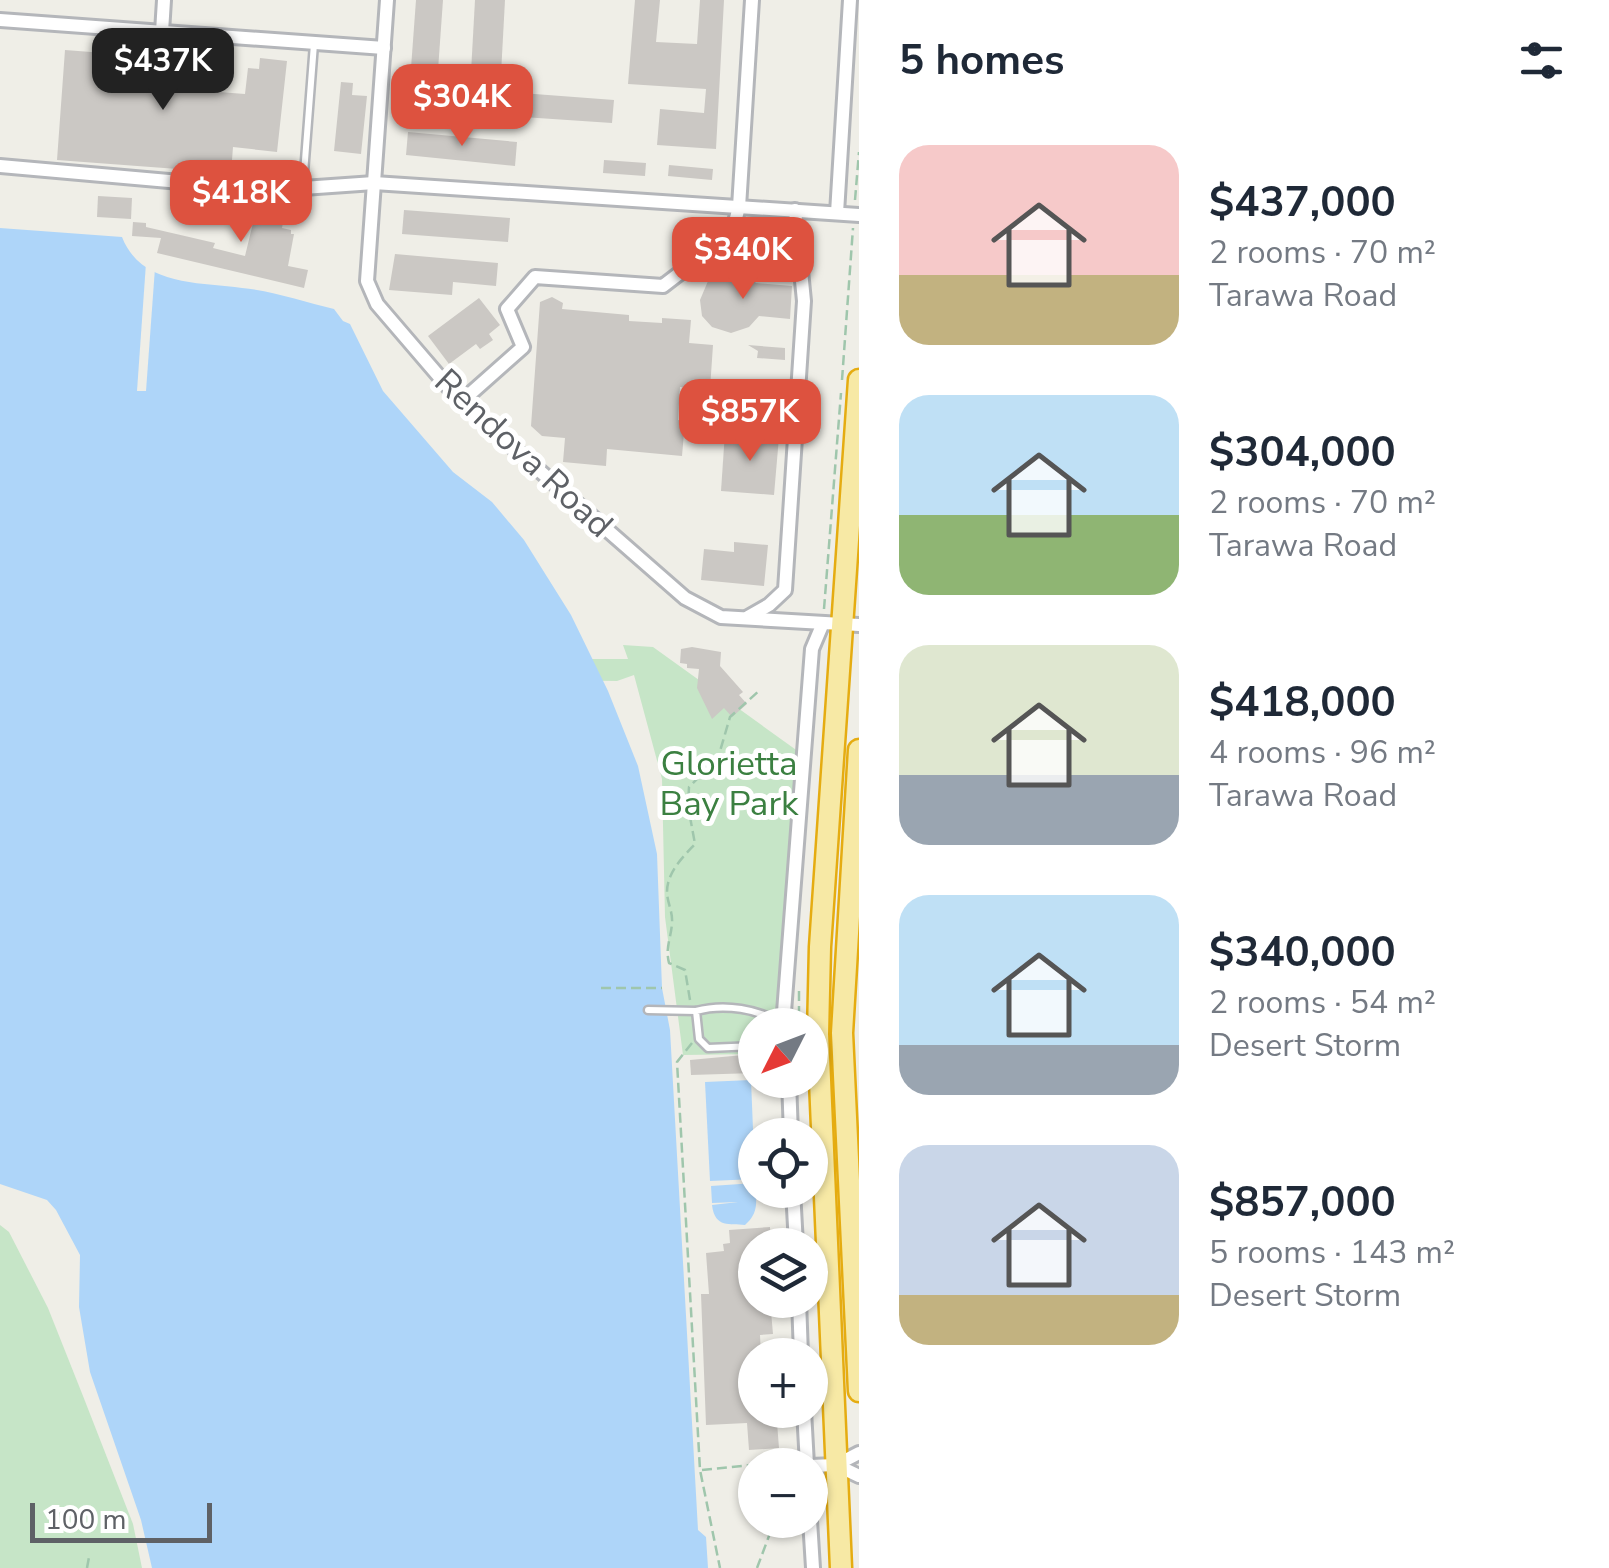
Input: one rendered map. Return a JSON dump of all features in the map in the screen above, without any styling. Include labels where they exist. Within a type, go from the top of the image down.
[{"type":"highway","points":[[841,1568],[818,1034],[820,947],[859,380]]},
{"type":"highway","points":[[859,750],[842,1032],[853,1125],[859,1392]]},
{"type":"street","points":[[162,32],[164,0]]},
{"type":"street","name":"Rendova Road","points":[[387,0],[366,281],[377,304],[460,402],[685,598],[721,617],[841,624]]},
{"type":"street","points":[[460,402],[524,347],[507,309],[535,277],[664,286],[732,233],[739,206],[752,0]]},
{"type":"street","points":[[837,213],[850,0]]},
{"type":"street","points":[[0,20],[384,48]]},
{"type":"street","points":[[0,166],[226,186],[246,181],[303,188],[374,183],[859,215]]},
{"type":"street","points":[[745,618],[769,605],[785,590],[804,302],[794,210]]},
{"type":"street","points":[[786,1008],[812,649],[841,624]]},
{"type":"street","points":[[836,1466],[859,1453]]},
{"type":"street","points":[[828,1466],[859,1476]]},
{"type":"street","points":[[811,1538],[812,1568]]},
{"type":"lane","points":[[303,188],[314,43]]},
{"type":"lane","points":[[648,1010],[738,1009]]},
{"type":"lane","points":[[694,1010],[699,1038],[708,1048],[738,1047]]},
{"type":"path","points":[[856,196],[859,152]]},
{"type":"path","points":[[694,1010],[685,970],[668,963],[672,918],[666,894],[671,874],[695,844],[689,787],[718,758],[730,717],[762,689]]},
{"type":"path","points":[[602,988],[662,988]]},
{"type":"path","points":[[699,1038],[686,1047],[677,1062],[700,1470],[720,1568]]},
{"type":"path","points":[[700,1470],[738,1466]]},
{"type":"path","points":[[756,1568],[768,1538]]},
{"type":"path","points":[[87,1568],[89,1558]]},
{"type":"green space","name":"Glorietta Bay Park","points":[[623,645],[653,647],[799,752],[783,1008],[738,1008],[738,1054],[683,1055],[665,917],[662,779],[634,675],[617,681],[537,680],[538,659],[628,659]]},
{"type":"green space","points":[[0,1225],[9,1232],[48,1308],[133,1524],[142,1568],[0,1568]]},
{"type":"water","points":[[0,228],[122,237],[143,265],[173,279],[265,292],[334,309],[350,324],[383,391],[453,472],[492,502],[524,540],[571,615],[638,766],[657,854],[662,988],[670,1030],[698,1530],[706,1537],[708,1568],[152,1568],[141,1520],[90,1372],[79,1307],[80,1255],[47,1200],[0,1184]]},
{"type":"water","points":[[738,1081],[738,1098],[752,1098],[753,1118],[738,1118],[738,1180],[710,1181],[705,1082]]},
{"type":"water","points":[[738,1184],[738,1202],[712,1203],[711,1186]]},
{"type":"water","points":[[738,1202],[738,1208],[755,1208],[745,1225],[720,1221],[712,1205]]},
{"type":"pier","points":[[146,263],[155,268],[146,391],[137,391]]},
{"type":"building","points":[[416,0],[443,0],[438,70],[411,68]]},
{"type":"building","points":[[475,0],[505,0],[501,74],[471,72]]},
{"type":"building","points":[[635,0],[660,0],[656,42],[697,44],[700,0],[724,0],[716,149],[657,145],[660,109],[704,113],[706,89],[628,84]]},
{"type":"building","points":[[65,50],[195,60],[193,90],[245,94],[248,68],[259,69],[260,58],[287,61],[277,152],[233,147],[231,173],[57,160]]},
{"type":"building","points":[[341,82],[353,83],[352,95],[367,96],[361,154],[334,151]]},
{"type":"building","points":[[493,91],[614,100],[612,123],[491,115]]},
{"type":"building","points":[[408,132],[517,142],[515,166],[406,155]]},
{"type":"building","points":[[604,160],[646,163],[645,176],[603,173]]},
{"type":"building","points":[[669,165],[713,169],[712,180],[668,176]]},
{"type":"building","points":[[255,192],[279,195],[277,204],[286,206],[282,228],[294,234],[288,266],[308,270],[304,288],[157,253],[161,238],[132,236],[133,222],[146,223],[146,227],[215,243],[213,248],[245,256],[253,223],[243,219],[247,201],[252,203]]},
{"type":"building","points":[[98,196],[132,198],[131,219],[97,217]]},
{"type":"building","points":[[404,210],[510,218],[508,242],[402,234]]},
{"type":"building","points":[[395,254],[498,263],[496,286],[453,282],[452,295],[389,290]]},
{"type":"building","points":[[726,271],[746,275],[756,283],[792,286],[790,319],[759,316],[749,327],[731,333],[712,327],[702,316],[700,300],[708,281]]},
{"type":"building","points":[[552,297],[563,303],[562,309],[629,315],[629,321],[691,320],[689,343],[713,345],[710,389],[680,387],[678,420],[685,421],[682,456],[607,449],[606,466],[563,462],[565,438],[542,436],[531,426],[540,302]]},
{"type":"building","points":[[479,298],[500,325],[489,334],[493,340],[480,349],[476,344],[449,364],[428,336]]},
{"type":"building","points":[[748,345],[785,348],[785,360],[757,358],[758,351]]},
{"type":"building","points":[[755,385],[783,387],[782,399],[754,397]]},
{"type":"building","points":[[725,432],[779,437],[774,495],[721,491]]},
{"type":"building","points":[[734,542],[768,545],[764,586],[701,580],[704,549],[734,552]]},
{"type":"building","points":[[681,649],[721,652],[720,666],[743,692],[739,695],[747,704],[732,717],[724,708],[712,719],[697,688],[699,669],[680,663]]},
{"type":"building","points":[[738,1056],[738,1074],[691,1075],[690,1060]]},
{"type":"building","points":[[738,1229],[738,1318],[772,1318],[773,1334],[738,1338],[738,1423],[706,1425],[701,1294],[709,1294],[706,1253],[724,1251],[723,1244],[730,1243],[729,1230]]},
{"type":"building","points":[[747,1428],[777,1428],[779,1448],[749,1448]]}]
